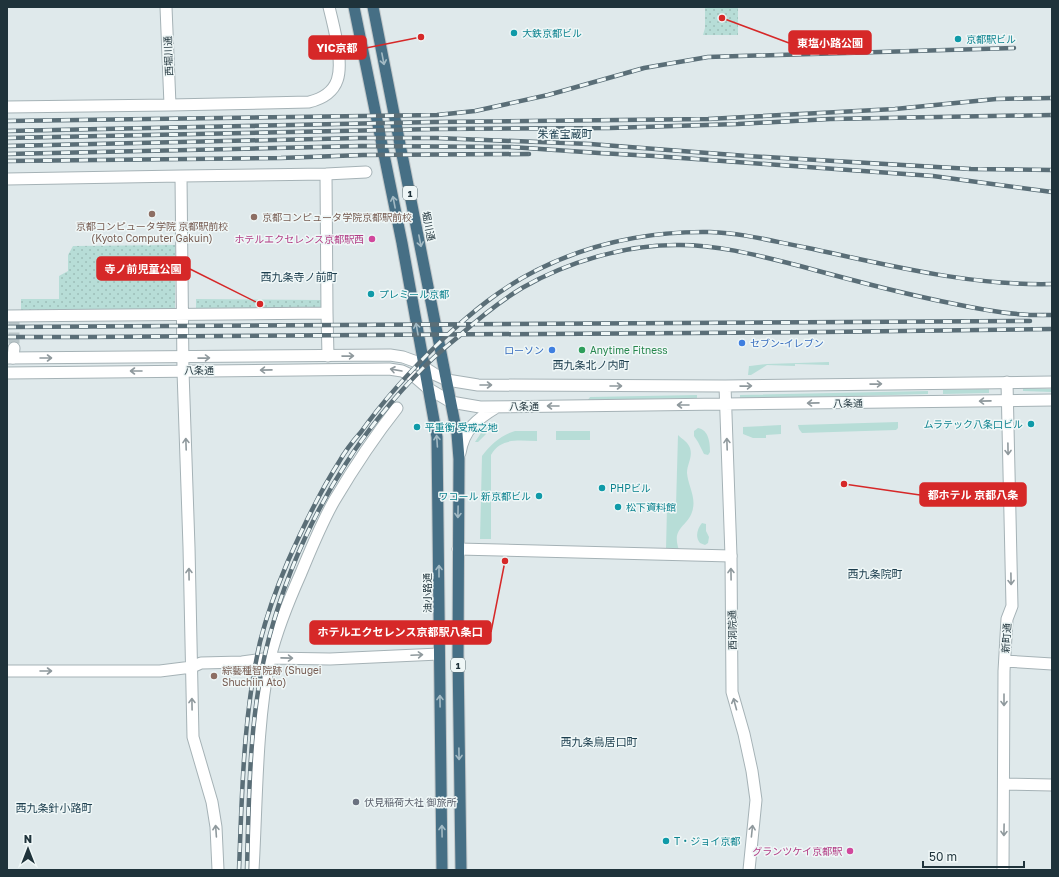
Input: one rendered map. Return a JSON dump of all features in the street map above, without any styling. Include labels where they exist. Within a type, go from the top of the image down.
[{"type":"highway","name":"1","points":[[354,7],[391,189],[429,389]]},
{"type":"highway","name":"堀川通","points":[[372,7],[451,402]]},
{"type":"highway","name":"油小路通","points":[[429,389],[437,437],[438,459],[442,870]]},
{"type":"highway","name":"1","points":[[451,402],[457,434],[459,459],[458,548],[461,870]]},
{"type":"street","name":"西堀川通","points":[[166,7],[170,105]]},
{"type":"street","points":[[7,107],[309,102],[326,95],[334,86],[340,70],[340,58],[329,7]]},
{"type":"street","points":[[7,179],[326,174],[366,172]]},
{"type":"street","points":[[326,174],[328,356]]},
{"type":"street","points":[[181,176],[183,371],[193,737],[212,802],[216,826],[218,870]]},
{"type":"street","points":[[7,316],[327,313]]},
{"type":"street","name":"八条通","points":[[11,355],[183,358],[390,355],[403,357],[414,361],[447,380],[478,385],[725,386],[1052,382]]},
{"type":"street","name":"八条通","points":[[7,372],[389,369],[402,371],[414,377],[429,389],[451,402],[480,407],[1052,400]]},
{"type":"street","name":"新町通","points":[[1003,870],[1005,661],[1007,620],[1012,606],[1007,382]]},
{"type":"street","name":"西洞院通","points":[[725,386],[731,556],[732,692],[744,734],[752,771],[756,800],[749,870]]},
{"type":"street","points":[[459,459],[461,443],[466,433],[474,423],[498,407]]},
{"type":"street","points":[[253,870],[263,703],[270,658],[277,634],[291,595],[334,502],[397,408]]},
{"type":"street","points":[[458,548],[731,556]]},
{"type":"street","points":[[7,671],[160,670],[192,667],[201,663],[242,662],[270,658],[330,659],[439,654]]},
{"type":"street","points":[[1005,661],[1052,664]]},
{"type":"street","points":[[1004,784],[1052,785]]},
{"type":"green space","points":[[705,7],[738,7],[738,35],[703,35],[705,28]]},
{"type":"green space","points":[[175,245],[175,309],[21,310],[21,299],[59,299],[59,276],[68,271],[68,255],[73,246]]},
{"type":"green space","points":[[196,299],[323,300],[324,307],[316,311],[196,311]]},
{"type":"green space","points":[[829,362],[829,365],[767,365],[751,375],[748,375],[749,366],[767,364]]},
{"type":"green space","points":[[1023,388],[1052,389],[1052,392],[1023,391]]},
{"type":"green space","points":[[989,389],[989,393],[943,394],[943,390]]},
{"type":"green space","points":[[928,391],[928,394],[740,399],[740,395]]},
{"type":"green space","points":[[697,395],[697,398],[588,400],[590,397]]},
{"type":"green space","points":[[898,422],[898,428],[896,430],[802,433],[798,425]]},
{"type":"green space","points":[[491,423],[492,428],[478,442],[475,442],[483,430]]},
{"type":"green space","points":[[781,425],[781,434],[766,435],[766,438],[753,438],[743,434],[743,427]]},
{"type":"green space","points":[[698,428],[705,431],[707,434],[710,445],[710,452],[708,455],[704,454],[694,436],[694,431]]},
{"type":"green space","points":[[515,431],[537,431],[537,441],[511,441],[500,445],[491,455],[491,539],[480,539],[482,456],[496,441]]},
{"type":"green space","points":[[556,431],[590,431],[590,440],[556,440]]},
{"type":"green space","points":[[678,435],[688,444],[691,451],[687,473],[693,497],[693,507],[690,517],[678,532],[677,543],[679,550],[666,550],[667,507],[676,506]]},
{"type":"green space","points":[[702,523],[706,524],[706,531],[709,537],[708,543],[705,545],[698,541],[697,536],[698,530]]},
{"type":"tunnel","points":[[14,316],[14,348]]},
{"type":"railway","points":[[7,121],[437,115],[475,111],[548,95],[644,68],[708,57],[1014,48]]},
{"type":"railway","points":[[7,131],[434,122],[708,119],[895,109],[996,99],[1052,98]]},
{"type":"railway","points":[[7,138],[436,129],[610,128],[738,124],[830,119],[1052,115]]},
{"type":"railway","points":[[7,146],[360,138],[436,138],[590,144],[747,156],[971,169],[1052,170]]},
{"type":"railway","points":[[7,154],[362,146],[511,147],[933,176],[1052,192]]},
{"type":"railway","points":[[7,161],[281,158],[363,155],[529,154]]},
{"type":"railway","points":[[239,870],[244,756],[254,670],[269,611],[305,523],[341,458],[390,395],[410,372],[443,339],[465,319],[499,293],[537,270],[578,253],[621,240],[643,236],[688,232],[710,232],[747,236],[960,278],[1021,284],[1052,284]]},
{"type":"railway","points":[[247,870],[251,753],[257,695],[262,666],[275,616],[300,549],[333,485],[363,439],[383,413],[415,376],[434,358],[481,317],[505,299],[522,288],[558,270],[598,256],[619,251],[660,245],[695,245],[770,258],[858,282],[980,309],[1015,314],[1052,315]]},
{"type":"railway","points":[[7,327],[1030,321]]},
{"type":"railway","points":[[7,337],[824,332],[1052,329]]},
{"type":"place","name":"東塩小路公園","points":[[722,18]]},
{"type":"place","name":"大鉄京都ビル","points":[[514,33]]},
{"type":"place","name":"YIC京都","points":[[421,37]]},
{"type":"place","name":"京都駅ビル","points":[[958,39]]},
{"type":"place","name":"京都コンピュータ学院 京都駅前校 (Kyoto Computer Gakuin)","points":[[152,214]]},
{"type":"place","name":"京都コンピュータ学院京都駅前校","points":[[254,217]]},
{"type":"place","name":"ホテルエクセレンス京都駅西","points":[[372,239]]},
{"type":"place","name":"プレミール京都","points":[[371,294]]},
{"type":"place","name":"寺ノ前児童公園","points":[[260,304]]},
{"type":"place","name":"セブン-イレブン","points":[[742,343]]},
{"type":"place","name":"ローソン","points":[[552,350]]},
{"type":"place","name":"Anytime Fitness","points":[[582,350]]},
{"type":"place","name":"ムラテック八条口ビル","points":[[1031,424]]},
{"type":"place","name":"平重衡 受戒之地","points":[[417,427]]},
{"type":"place","name":"都ホテル 京都八条","points":[[844,484]]},
{"type":"place","name":"PHPビル","points":[[602,488]]},
{"type":"place","name":"ワコール 新京都ビル","points":[[539,496]]},
{"type":"place","name":"松下資料館","points":[[618,507]]},
{"type":"place","name":"ホテルエクセレンス京都駅八条口","points":[[505,561]]},
{"type":"place","name":"綜藝種智院跡 (Shugei Shuchiin Ato)","points":[[214,676]]},
{"type":"place","name":"伏見稲荷大社 御旅所","points":[[356,802]]},
{"type":"place","name":"T・ジョイ京都","points":[[666,841]]},
{"type":"place","name":"グランツケイ京都駅","points":[[850,851]]},
{"type":"district","name":"朱雀宝蔵町","points":[[565,133]]},
{"type":"district","name":"西九条寺ノ前町","points":[[299,276]]},
{"type":"district","name":"西九条北ノ内町","points":[[591,364]]},
{"type":"district","name":"西九条院町","points":[[875,573]]},
{"type":"district","name":"西九条鳥居口町","points":[[599,741]]},
{"type":"district","name":"西九条針小路町","points":[[54,807]]}]
